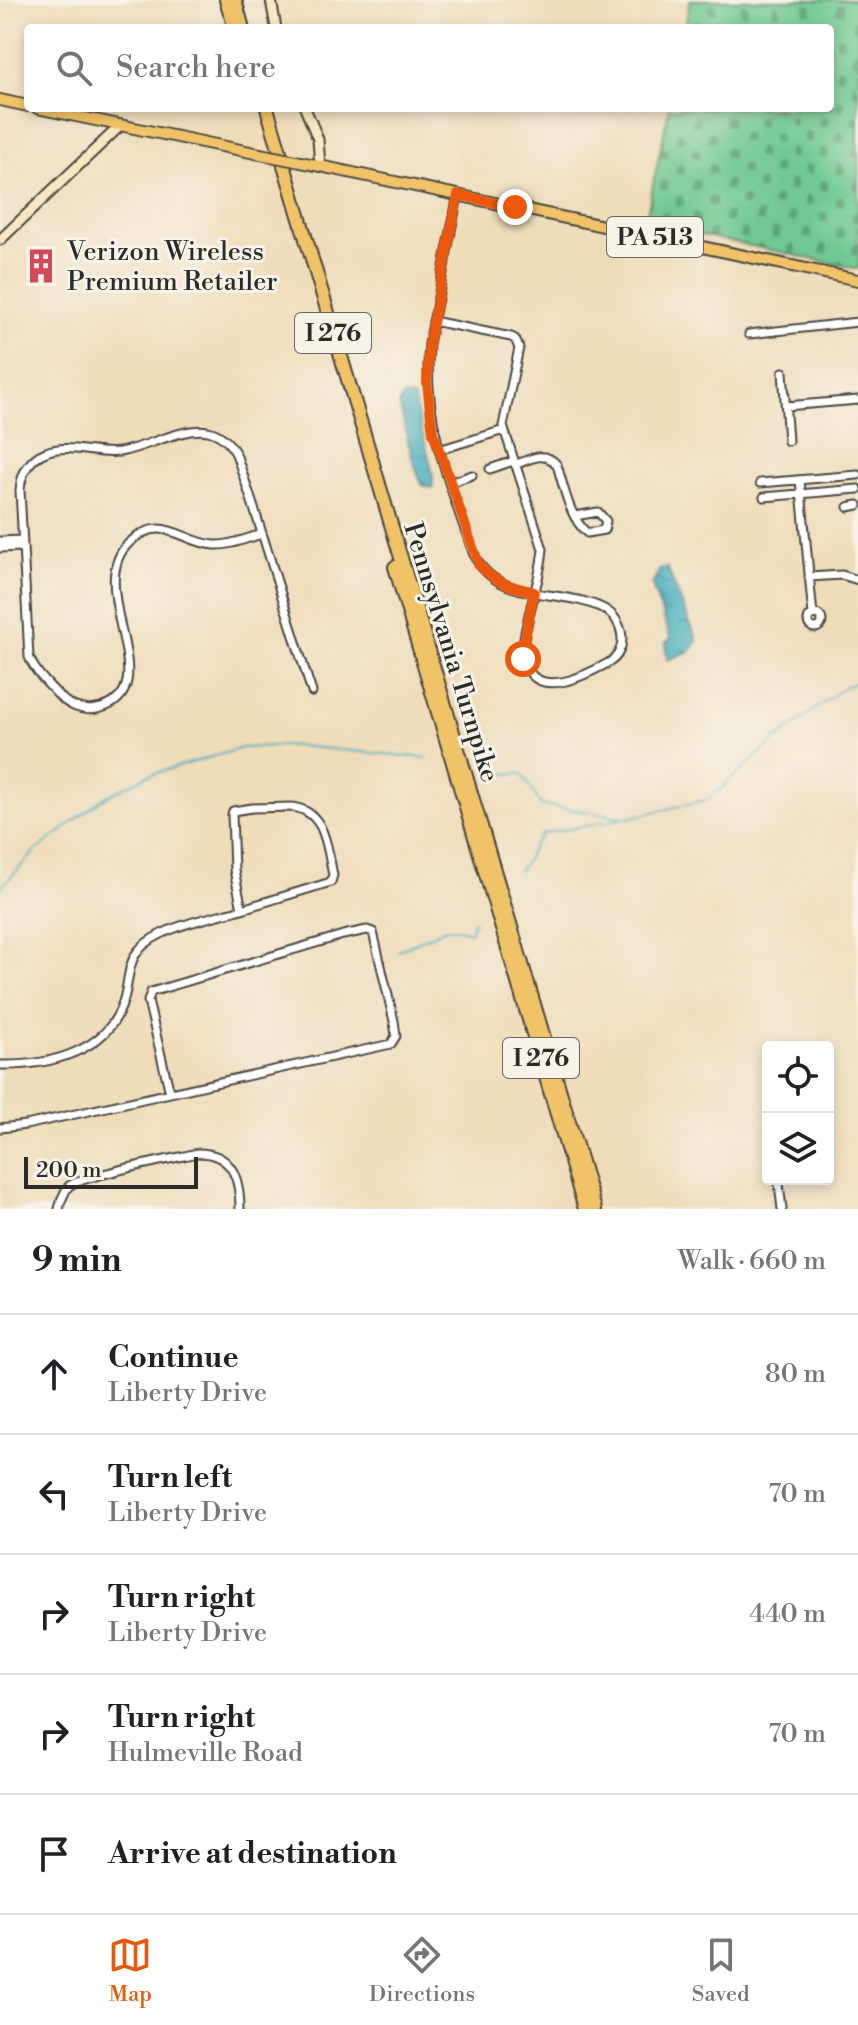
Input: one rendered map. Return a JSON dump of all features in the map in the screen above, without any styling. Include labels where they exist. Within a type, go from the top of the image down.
[{"type":"highway","points":[[226,0],[234,24]]},
{"type":"highway","points":[[235,0],[242,24]]},
{"type":"highway","name":"Pennsylvania Turnpike","points":[[260,112],[585,1209]]},
{"type":"highway","name":"Pennsylvania Turnpike","points":[[268,112],[595,1209]]},
{"type":"main road","points":[[271,0],[275,24]]},
{"type":"main road","points":[[0,100],[24,105]]},
{"type":"main road","name":"PA 513","points":[[57,112],[858,280]]},
{"type":"main road","points":[[307,112],[318,139],[320,166]]},
{"type":"main road","points":[[0,240],[121,125]]},
{"type":"street","points":[[433,321],[511,337],[518,343],[504,412],[504,430],[543,549],[534,592],[522,653],[526,666],[541,682],[562,682],[613,660],[619,653],[622,636],[619,622],[610,612],[599,606],[534,592],[507,587],[479,565],[449,483],[430,418],[427,382],[429,344],[433,321],[458,195]]},
{"type":"street","points":[[749,334],[858,322]]},
{"type":"street","points":[[783,372],[788,441]]},
{"type":"street","points":[[786,406],[858,400]]},
{"type":"street","points":[[262,534],[215,545],[177,531],[160,529],[137,537],[124,548],[116,560],[113,589],[129,672],[124,688],[112,702],[89,710],[63,700],[31,661],[26,638],[22,543],[21,479],[25,469],[38,456],[57,449],[122,451],[199,430],[218,435],[233,448],[262,534],[312,692]]},
{"type":"street","points":[[439,450],[504,430]]},
{"type":"street","points":[[490,469],[541,456],[553,460],[575,516]]},
{"type":"street","points":[[449,483],[472,475]]},
{"type":"street","points":[[760,483],[858,475]]},
{"type":"street","points":[[800,480],[813,615]]},
{"type":"street","points":[[764,497],[858,489]]},
{"type":"street","points":[[848,507],[858,505]]},
{"type":"street","points":[[0,541],[22,543]]},
{"type":"street","points":[[0,548],[22,543]]},
{"type":"street","points":[[809,577],[842,575],[858,580]]},
{"type":"street","points":[[0,1065],[67,1055],[91,1045],[105,1034],[118,1016],[136,953],[147,942],[178,929],[331,882],[333,875],[324,833],[310,814],[292,807],[233,811],[234,870],[242,909]]},
{"type":"street","points":[[0,1128],[26,1125],[391,1044],[396,1036],[394,1021],[373,932],[367,930],[343,935],[151,992],[148,1001],[170,1093]]},
{"type":"street","points":[[59,1209],[62,1196],[70,1186],[87,1178],[198,1153],[212,1153],[226,1160],[233,1173],[240,1209]]},
{"type":"street","points":[[779,1185],[782,1209]]},
{"type":"green space","points":[[690,0],[858,0],[858,269],[645,223],[668,112],[834,112],[834,24],[686,24]]},
{"type":"water","points":[[404,396],[414,398],[432,471],[432,488],[422,485],[412,457],[399,403]]},
{"type":"water","points":[[667,568],[697,640],[691,651],[667,660],[666,642],[671,639],[652,585],[659,570]]},
{"type":"waterway","points":[[489,773],[522,774],[541,805],[628,818],[709,799],[772,743],[844,687],[858,682]]},
{"type":"waterway","points":[[0,888],[36,851],[102,799],[146,776],[242,748],[287,745],[427,758]]},
{"type":"waterway","points":[[518,871],[542,834],[622,819]]},
{"type":"waterway","points":[[398,951],[446,928],[470,932],[474,920]]},
{"type":"place","name":"Verizon Wireless Premium Retailer","points":[[41,266]]},
{"type":"route","points":[[515,207],[458,195],[429,344],[427,382],[433,432],[479,565],[507,587],[534,592],[523,659]]}]
